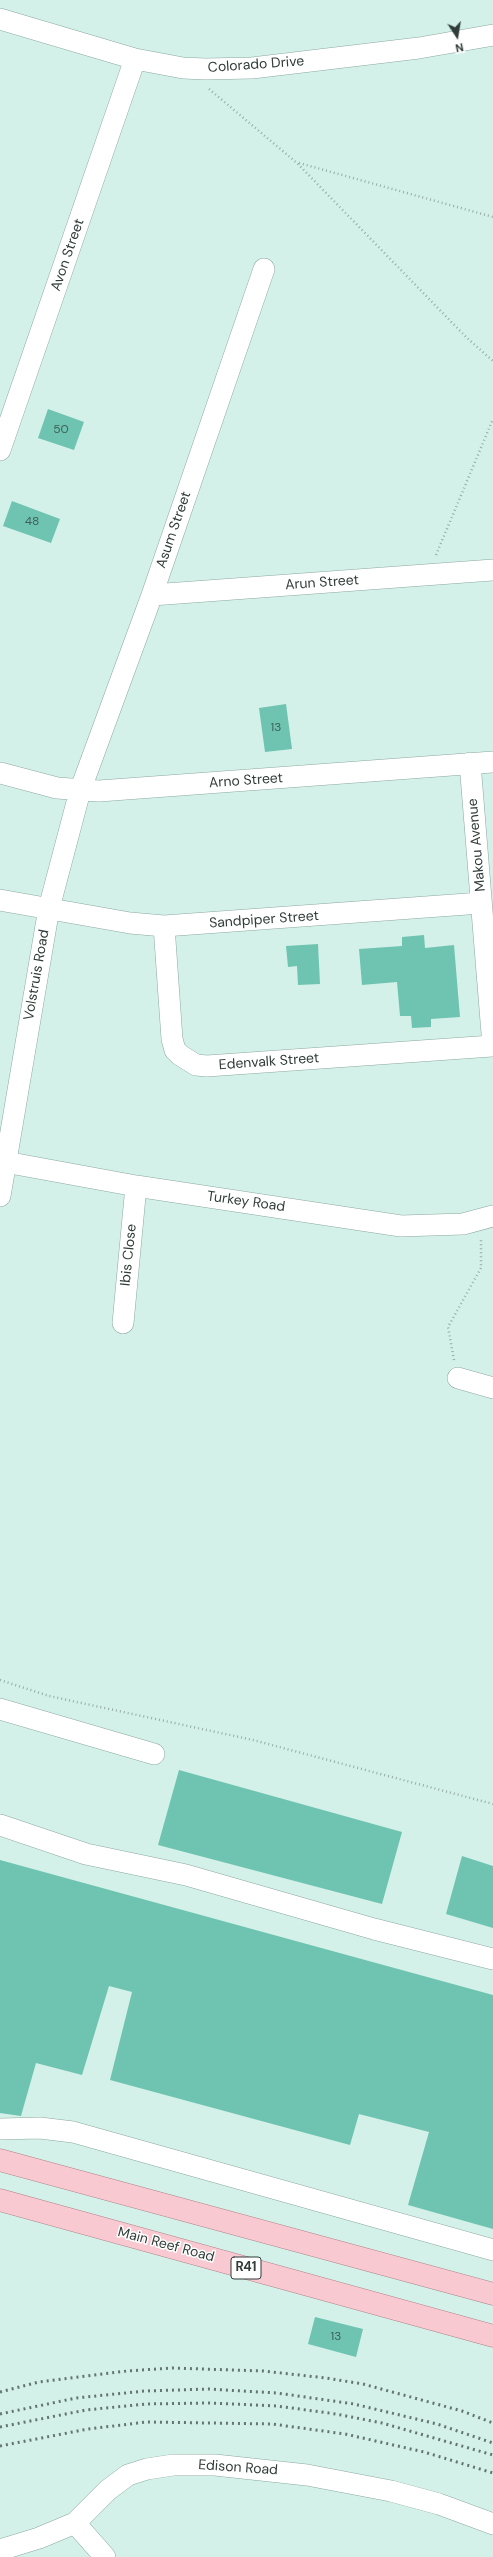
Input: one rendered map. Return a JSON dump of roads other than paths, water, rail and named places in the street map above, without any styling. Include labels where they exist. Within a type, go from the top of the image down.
[{"type":"main road","points":[[0,2160],[493,2294]]},
{"type":"main road","name":"Main Reef Road","points":[[0,2200],[493,2336]]},
{"type":"street","name":"Colorado Drive","points":[[0,19],[135,59],[183,68],[252,68],[418,48],[493,35]]},
{"type":"street","name":"Avon Street","points":[[0,450],[135,59]]},
{"type":"street","name":"Asum Street","points":[[80,791],[152,595],[264,269]]},
{"type":"street","name":"Arun Street","points":[[152,595],[493,570]]},
{"type":"street","name":"Arno Street","points":[[0,773],[57,788],[80,791],[149,788],[493,762]]},
{"type":"street","name":"Makou Avenue","points":[[470,763],[493,1046]]},
{"type":"street","name":"Volstruis Road","points":[[0,1196],[3,1162],[49,908],[80,791]]},
{"type":"street","name":"Sandpiper Street","points":[[0,900],[130,923],[164,926],[482,903]]},
{"type":"street","name":"Edenvalk Street","points":[[164,926],[172,1039],[175,1050],[196,1065],[215,1066],[493,1046]]},
{"type":"street","name":"Turkey Road","points":[[3,1162],[136,1186],[401,1226],[435,1226],[484,1219]]},
{"type":"street","name":"Ibis Close","points":[[123,1323],[136,1186]]},
{"type":"street","points":[[458,1378],[493,1388]]},
{"type":"street","points":[[0,1709],[154,1754]]},
{"type":"street","points":[[0,1825],[86,1854],[186,1875],[374,1929],[493,1959]]},
{"type":"street","points":[[0,2129],[40,2128],[73,2132],[493,2250]]},
{"type":"street","name":"Edison Road","points":[[0,2550],[39,2538],[76,2523],[108,2490],[128,2475],[173,2464],[215,2465],[307,2475],[391,2491],[439,2504],[493,2524]]},
{"type":"street","points":[[76,2523],[105,2557]]},
{"type":"railway","points":[[0,2392],[39,2382],[127,2371],[172,2368],[263,2371],[363,2384],[462,2411],[493,2423]]},
{"type":"railway","points":[[0,2414],[76,2398],[145,2391],[208,2389],[277,2393],[354,2404],[437,2424],[493,2443]]},
{"type":"railway","points":[[0,2427],[86,2410],[146,2404],[210,2403],[277,2406],[336,2414],[382,2423],[493,2455]]},
{"type":"railway","points":[[0,2446],[88,2429],[147,2422],[272,2424],[345,2434],[424,2452],[493,2473]]}]
